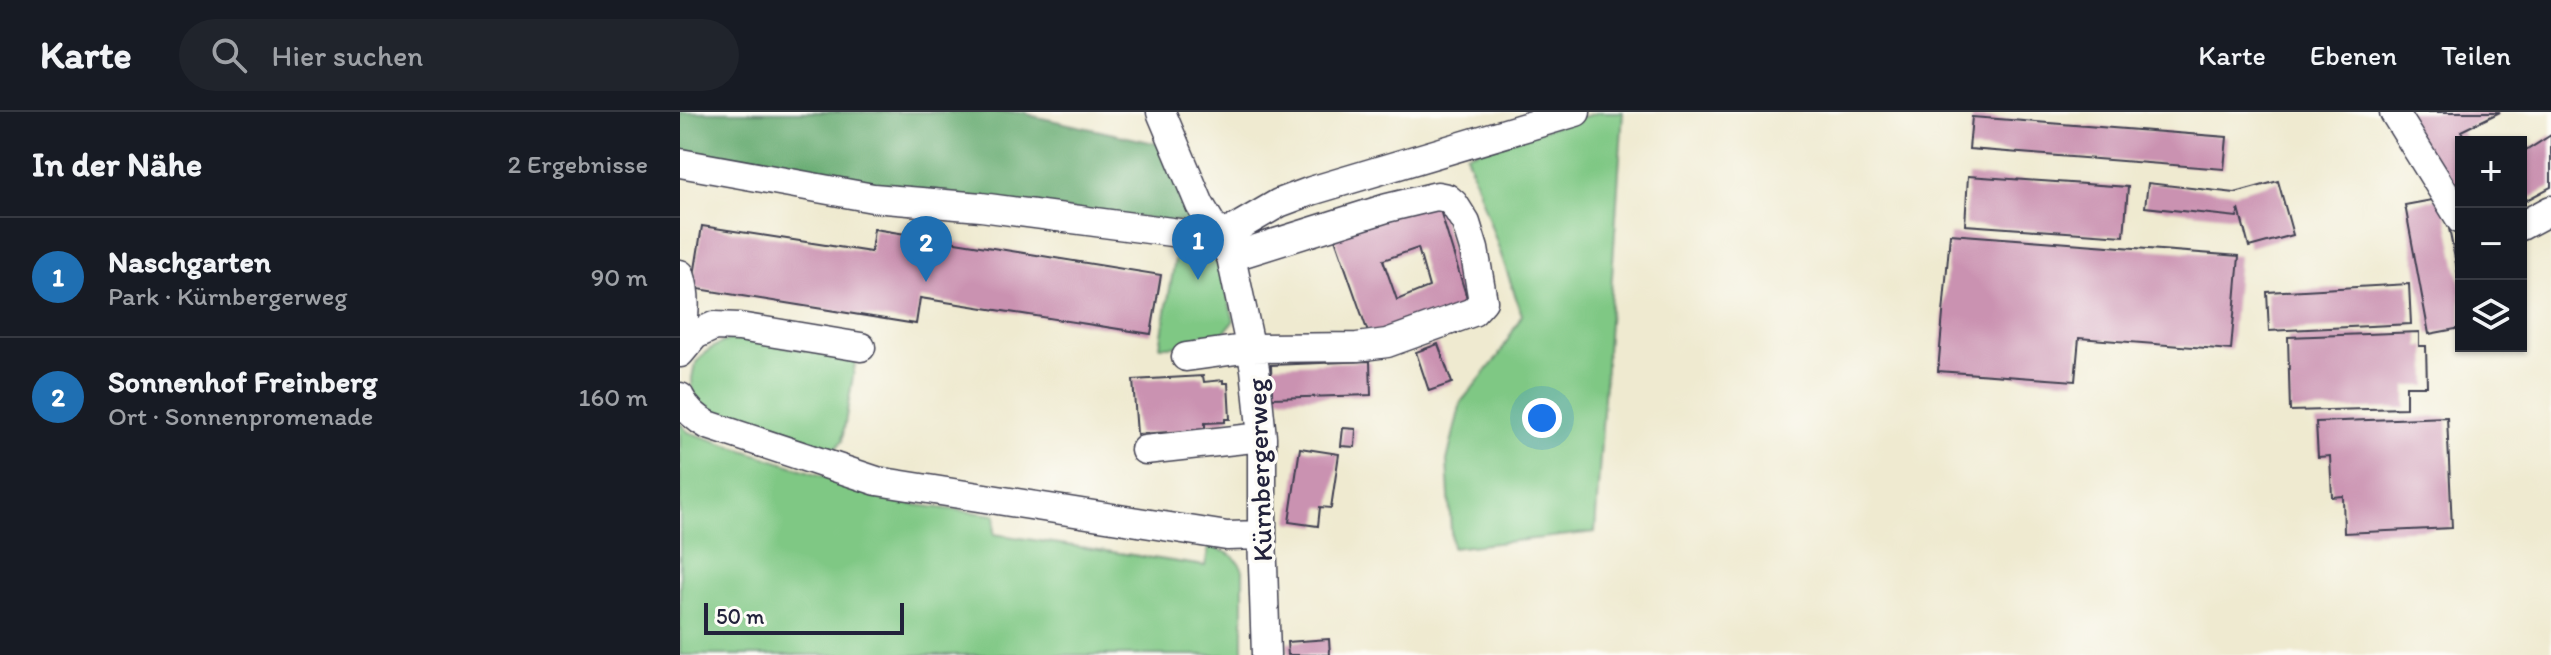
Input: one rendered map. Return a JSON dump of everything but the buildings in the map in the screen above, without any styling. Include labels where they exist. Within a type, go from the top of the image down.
[{"type":"street","name":"Kürnbergerweg","points":[[1161,112],[1200,205],[1225,246],[1251,348],[1259,391],[1262,437],[1266,655]]},
{"type":"street","points":[[1225,246],[1240,226],[1279,203],[1576,112]]},
{"type":"street","points":[[2394,112],[2455,210]]},
{"type":"street","points":[[680,163],[873,198],[981,207],[1177,234],[1225,246],[1437,196],[1447,198],[1461,212],[1474,249],[1483,301],[1473,312],[1387,343],[1357,347],[1251,348],[1186,357]]},
{"type":"street","points":[[2527,223],[2551,210]]},
{"type":"street","points":[[680,274],[685,314],[680,345]]},
{"type":"street","points":[[680,353],[695,335],[714,326],[739,327],[861,347]]},
{"type":"street","points":[[680,397],[697,418],[708,425],[877,481],[1227,536],[1262,535]]},
{"type":"street","points":[[1145,450],[1262,437]]},
{"type":"green space","points":[[680,112],[1025,112],[1164,145],[1198,224],[874,189],[680,153]]},
{"type":"green space","points":[[1599,112],[1623,112],[1595,532],[1452,548],[1447,461],[1461,402],[1498,357],[1522,315],[1466,154]]},
{"type":"green space","points":[[1178,242],[1210,248],[1216,254],[1234,320],[1211,340],[1192,345],[1160,346]]},
{"type":"green space","points":[[732,338],[856,358],[842,441],[837,447],[828,451],[709,413],[699,404],[692,386],[697,363],[711,348]]},
{"type":"green space","points":[[680,423],[688,432],[909,504],[996,515],[994,534],[1205,566],[1209,547],[1225,552],[1237,560],[1243,570],[1243,655],[680,655]]},
{"type":"place","name":"Naschgarten","points":[[1198,280]]},
{"type":"place","name":"Sonnenhof Freinberg","points":[[926,282]]}]
